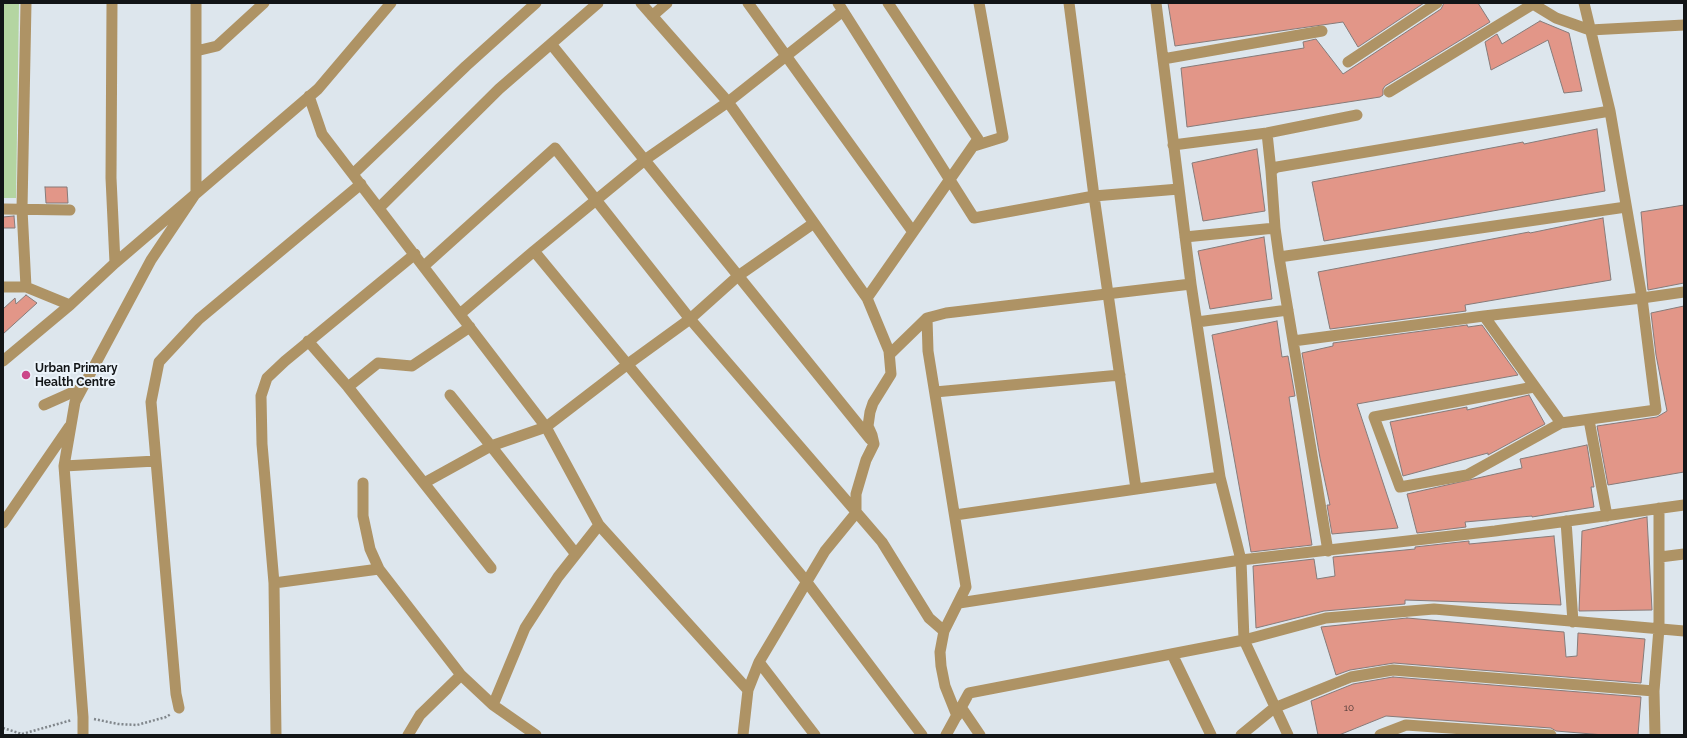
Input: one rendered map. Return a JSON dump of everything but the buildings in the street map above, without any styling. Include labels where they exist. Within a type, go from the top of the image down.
[{"type":"street","points":[[26,3],[22,208],[26,287]]},
{"type":"street","points":[[112,3],[111,178],[115,263]]},
{"type":"street","points":[[83,735],[83,717],[64,466],[75,402],[151,260],[196,193],[196,3]]},
{"type":"street","points":[[196,51],[217,46],[264,3]]},
{"type":"street","points":[[3,361],[70,305],[115,263],[318,89],[391,3]]},
{"type":"street","points":[[354,174],[466,66],[536,3]]},
{"type":"street","points":[[379,208],[499,89],[598,3]]},
{"type":"street","points":[[641,3],[728,102],[814,223],[866,298],[890,354],[891,374],[873,403],[870,412],[868,426],[874,444],[866,460],[858,488],[856,513],[825,550],[759,662],[748,690],[742,735]]},
{"type":"street","points":[[652,16],[667,3]]},
{"type":"street","points":[[748,3],[788,56],[913,232]]},
{"type":"street","points":[[866,298],[978,139],[888,3]]},
{"type":"street","points":[[974,146],[1003,137],[979,3]]},
{"type":"street","points":[[1069,3],[1094,196],[1136,489]]},
{"type":"street","points":[[1156,3],[1191,284],[1220,477],[1241,560],[1244,640],[1274,708],[1288,735]]},
{"type":"street","points":[[1348,62],[1437,3]]},
{"type":"street","points":[[1389,92],[1533,3],[1556,18],[1590,30],[1684,25]]},
{"type":"street","points":[[1534,387],[1374,418],[1400,487],[1467,474],[1561,423],[1656,410],[1642,298],[1610,111],[1584,3]]},
{"type":"street","points":[[460,314],[596,199],[646,159],[728,102],[788,56],[841,7],[974,218],[1094,196],[1179,189]]},
{"type":"street","points":[[1163,59],[1322,31]]},
{"type":"street","points":[[551,44],[646,159],[738,276],[874,444]]},
{"type":"street","points":[[310,96],[322,134],[546,427],[599,524],[748,690]]},
{"type":"street","points":[[1271,171],[1277,167],[1610,111]]},
{"type":"street","points":[[1173,145],[1267,133],[1357,115]]},
{"type":"street","points":[[1267,133],[1279,257],[1328,551]]},
{"type":"street","points":[[424,266],[555,148],[690,319],[882,542],[929,618],[944,631]]},
{"type":"street","points":[[179,708],[176,694],[151,402],[159,362],[199,319],[361,184]]},
{"type":"street","points":[[1279,257],[1626,207]]},
{"type":"street","points":[[3,208],[70,210]]},
{"type":"street","points":[[424,483],[490,446],[546,427],[628,364],[690,319],[738,276],[814,223]]},
{"type":"street","points":[[1185,237],[1275,228]]},
{"type":"street","points":[[534,251],[806,581],[922,735]]},
{"type":"street","points":[[276,735],[274,583],[262,444],[261,396],[267,378],[308,341],[415,254]]},
{"type":"street","points":[[890,354],[927,318],[946,313],[1191,284]]},
{"type":"street","points":[[3,287],[26,287],[70,305]]},
{"type":"street","points":[[1293,341],[1684,292]]},
{"type":"street","points":[[1197,322],[1288,310]]},
{"type":"street","points":[[1484,316],[1561,423]]},
{"type":"street","points":[[927,318],[928,351],[966,587],[944,631],[941,666],[945,686],[959,712],[980,735]]},
{"type":"street","points":[[348,387],[378,364],[412,366],[470,327]]},
{"type":"street","points":[[308,341],[348,387],[491,568]]},
{"type":"street","points":[[935,392],[1120,374]]},
{"type":"street","points":[[44,405],[82,388]]},
{"type":"street","points":[[450,395],[575,553]]},
{"type":"street","points":[[1589,420],[1607,516]]},
{"type":"street","points":[[3,523],[71,425]]},
{"type":"street","points":[[64,466],[156,461]]},
{"type":"street","points":[[955,515],[1220,477]]},
{"type":"street","points":[[363,483],[363,516],[370,549],[379,569],[461,674],[493,705],[532,734]]},
{"type":"street","points":[[959,603],[1241,560],[1328,551],[1684,505]]},
{"type":"street","points":[[1655,735],[1654,692],[1659,628],[1659,508]]},
{"type":"street","points":[[1566,521],[1573,622]]},
{"type":"street","points":[[493,705],[525,628],[575,553],[599,524]]},
{"type":"street","points":[[1660,557],[1684,554]]},
{"type":"street","points":[[274,583],[379,569]]},
{"type":"street","points":[[946,735],[969,693],[1244,640],[1326,618],[1434,609],[1684,631]]},
{"type":"street","points":[[1172,654],[1212,735]]},
{"type":"street","points":[[759,662],[816,735]]},
{"type":"street","points":[[1241,735],[1274,708],[1351,677],[1393,670],[1654,692]]},
{"type":"street","points":[[408,735],[420,715],[461,674]]},
{"type":"street","points":[[1380,735],[1406,725],[1551,735]]},
{"type":"green space","points":[[3,3],[19,3],[16,198],[3,198]]},
{"type":"place","name":"Urban Primary Health Centre","points":[[26,375]]}]
